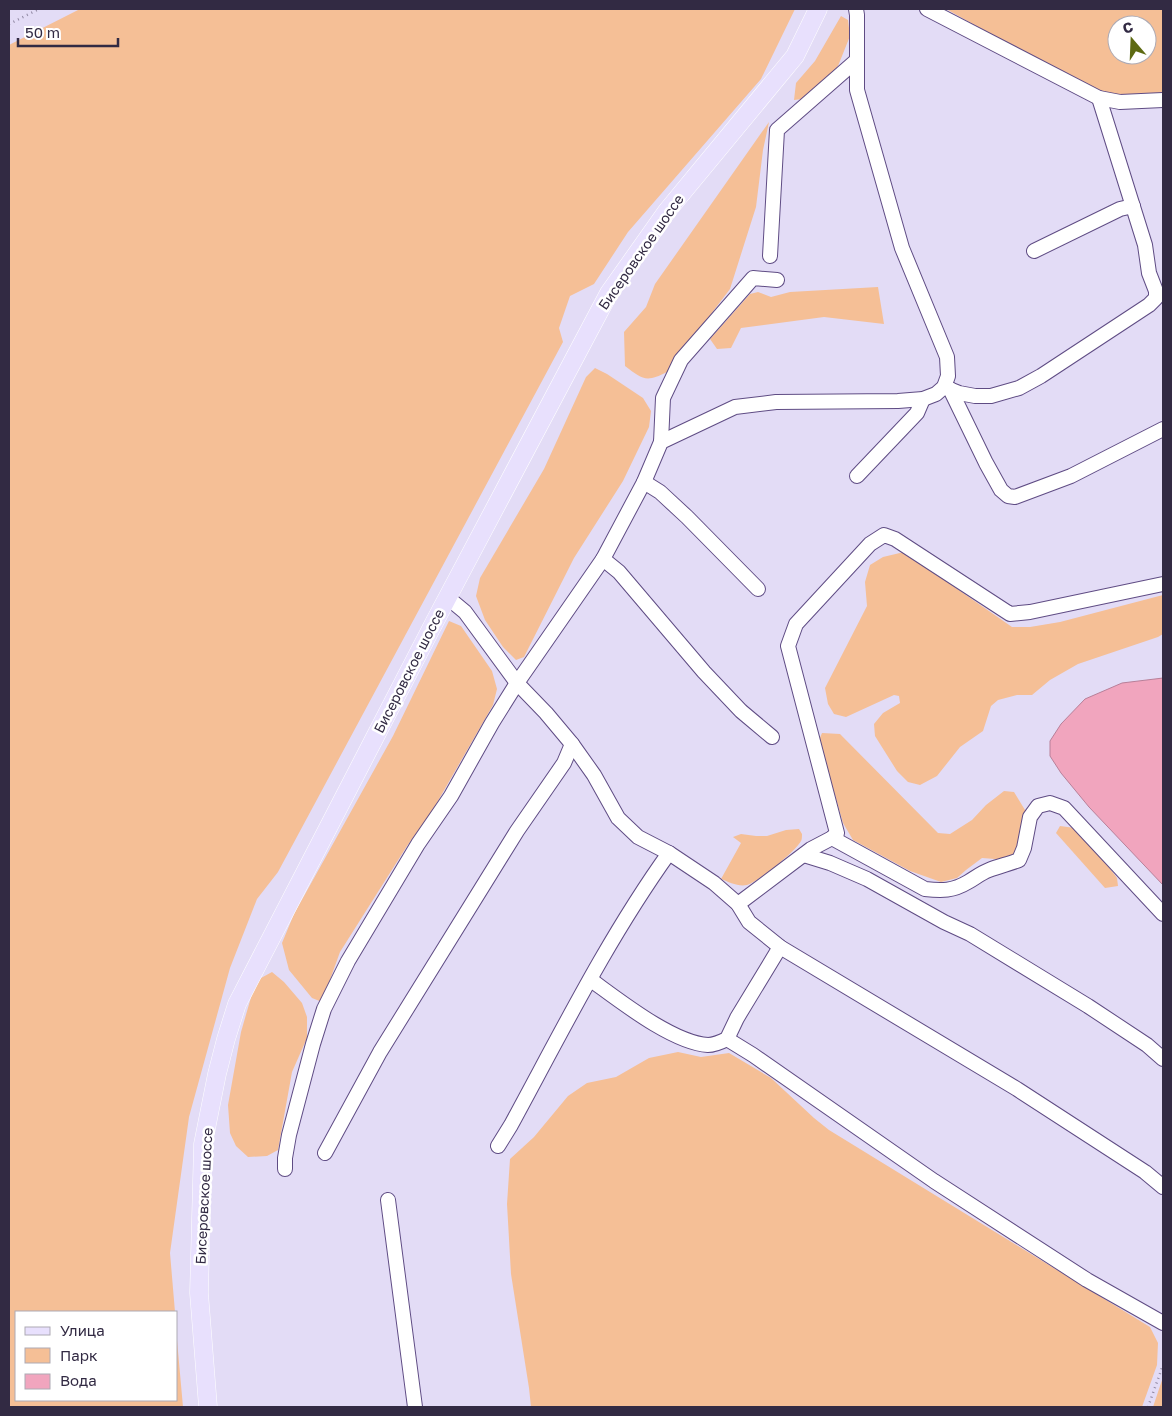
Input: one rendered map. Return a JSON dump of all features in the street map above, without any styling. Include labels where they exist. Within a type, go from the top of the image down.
[{"type":"main road","name":"Бисеровское шоссе","points":[[208,1407],[199,1293],[203,1144],[215,1082],[237,1004],[447,597],[609,293],[667,211],[795,56],[818,9]]},
{"type":"street","points":[[856,9],[857,90],[902,248],[947,356],[947,388],[1001,490],[1008,496],[1016,497],[1071,476],[1163,430]]},
{"type":"street","points":[[927,9],[1099,98],[1120,102],[1163,100]]},
{"type":"street","points":[[770,256],[777,130],[857,60]]},
{"type":"street","points":[[947,388],[959,393],[975,396],[991,396],[1019,388],[1042,376],[1149,305],[1160,293],[1149,273],[1145,245],[1099,98]]},
{"type":"street","points":[[1034,252],[1120,209],[1133,206]]},
{"type":"street","points":[[285,1169],[289,1134],[303,1077],[324,1009],[348,961],[418,844],[451,796],[517,682],[603,559],[644,482],[661,442],[663,398],[681,360],[753,278],[777,280]]},
{"type":"street","points":[[661,442],[735,407],[776,402],[923,399],[947,388]]},
{"type":"street","points":[[857,476],[917,413],[923,399]]},
{"type":"street","points":[[644,482],[660,492],[687,517],[758,589]]},
{"type":"street","points":[[738,904],[804,854],[832,838],[837,833],[788,646],[796,624],[870,544],[884,535],[895,539],[1010,614],[1030,612],[1163,584]]},
{"type":"street","points":[[603,559],[619,572],[704,672],[741,711],[772,737]]},
{"type":"street","points":[[447,597],[465,612],[517,682],[572,744],[594,775],[618,818],[638,836],[714,883],[738,904],[749,922],[780,947],[1017,1089],[1145,1172],[1163,1187]]},
{"type":"street","points":[[325,1153],[380,1052],[517,830],[564,762],[572,744]]},
{"type":"street","points":[[832,838],[925,889],[942,891],[966,884],[988,870],[1019,860],[1024,848],[1030,817],[1038,806],[1050,803],[1064,808],[1163,914]]},
{"type":"street","points":[[498,1146],[615,937],[669,854]]},
{"type":"street","points":[[804,854],[867,879],[944,922],[970,934],[1088,1006],[1147,1045],[1163,1059]]},
{"type":"street","points":[[727,1040],[737,1018],[780,947]]},
{"type":"street","points":[[590,980],[663,1029],[695,1043],[711,1045],[727,1040],[753,1055],[942,1186],[1087,1280],[1163,1323]]},
{"type":"street","points":[[388,1200],[415,1407]]},
{"type":"path","points":[[9,24],[39,9]]},
{"type":"path","points":[[1148,1407],[1163,1365]]},
{"type":"green space","points":[[80,9],[795,9],[761,79],[628,232],[594,284],[570,296],[559,328],[563,342],[278,872],[257,899],[230,968],[189,1117],[170,1253],[175,1311],[15,1311],[15,1401],[178,1401],[178,1351],[183,1407],[9,1407],[9,45]]},
{"type":"green space","points":[[946,9],[1163,9],[1163,95],[1120,97],[1078,83]]},
{"type":"green space","points":[[841,16],[848,20],[850,36],[838,66],[816,91],[802,99],[794,100],[796,83],[815,61]]},
{"type":"green space","points":[[769,122],[763,150],[756,207],[730,289],[667,372],[654,378],[640,377],[625,366],[624,332],[646,307],[655,284]]},
{"type":"green space","points":[[878,287],[884,324],[824,317],[741,328],[731,348],[717,349],[710,339],[750,294],[758,292],[771,297],[790,292]]},
{"type":"green space","points":[[595,368],[643,398],[651,411],[649,427],[623,481],[574,558],[524,657],[516,660],[503,647],[485,620],[476,596],[480,578],[544,469],[586,377]]},
{"type":"green space","points":[[904,552],[1012,627],[1030,627],[1060,622],[1163,595],[1163,634],[1078,664],[1050,680],[1032,695],[1017,695],[998,700],[991,706],[983,731],[960,747],[937,776],[920,785],[908,782],[897,771],[875,736],[874,724],[883,713],[900,703],[899,696],[894,695],[846,717],[834,714],[828,704],[825,688],[867,606],[865,582],[870,565],[883,557]]},
{"type":"green space","points":[[449,621],[461,626],[492,671],[497,689],[493,705],[431,813],[407,846],[340,952],[322,1002],[312,998],[289,970],[282,943],[294,914],[393,736]]},
{"type":"green space","points":[[822,733],[840,734],[938,833],[950,834],[972,820],[986,805],[1004,791],[1014,792],[1025,810],[1024,831],[1019,852],[1008,860],[982,858],[957,878],[941,882],[910,871],[853,840],[843,823],[819,740]]},
{"type":"green space","points":[[1060,826],[1075,828],[1100,855],[1117,878],[1118,886],[1105,888],[1056,833]]},
{"type":"green space","points":[[799,829],[802,838],[798,846],[785,859],[752,883],[740,885],[721,879],[741,843],[733,837],[741,834],[767,836],[786,830]]},
{"type":"green space","points":[[272,972],[284,982],[302,1003],[307,1017],[307,1038],[292,1072],[278,1150],[267,1156],[248,1157],[236,1146],[230,1133],[228,1105],[241,1032],[254,987],[261,978]]},
{"type":"green space","points":[[678,1052],[701,1057],[729,1053],[771,1078],[829,1130],[1150,1327],[1158,1343],[1157,1365],[1142,1407],[531,1407],[511,1274],[507,1204],[510,1159],[534,1137],[568,1096],[587,1083],[616,1077],[649,1058]]},
{"type":"green space","points":[[1163,1377],[1163,1407],[1153,1407]]},
{"type":"water","points":[[1163,678],[1163,885],[1089,807],[1061,773],[1050,756],[1050,741],[1061,724],[1085,699],[1122,683]]}]
